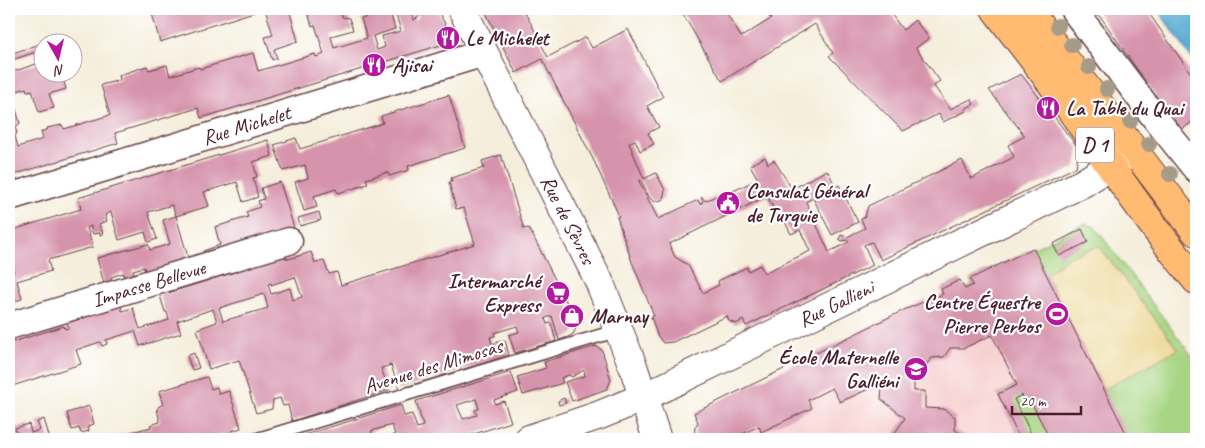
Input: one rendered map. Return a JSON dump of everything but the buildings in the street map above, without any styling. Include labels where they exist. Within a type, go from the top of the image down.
[{"type":"main road","name":"D 1","points":[[995,9],[1082,124],[1110,167],[1176,256],[1196,280]]},
{"type":"main road","name":"D 1","points":[[1027,9],[1196,232]]},
{"type":"street","name":"Rue de Sèvres","points":[[462,9],[600,281],[644,397],[657,439]]},
{"type":"street","points":[[1073,9],[1196,169]]},
{"type":"street","name":"Rue Michelet","points":[[9,197],[484,53]]},
{"type":"street","name":"Rue Gallieni","points":[[529,439],[600,415],[644,397],[1083,183],[1135,151]]},
{"type":"street","name":"Impasse Bellevue","points":[[9,326],[288,241]]},
{"type":"lane","name":"Avenue des Mimosas","points":[[266,438],[619,330]]},
{"type":"shaded area","name":"École Maternelle Galliéni","points":[[943,294],[970,346],[992,335],[1017,385],[998,394],[1020,439],[732,439],[731,436],[733,435],[735,438],[759,426],[761,431],[812,408],[808,400],[838,342],[929,298],[930,300]]},
{"type":"green space","name":"Centre Équestre Pierre Perbos","points":[[1084,224],[1094,226],[1196,361],[1196,439],[1020,439],[998,394],[1017,384],[992,335],[969,346],[941,289],[960,280],[965,289],[972,285],[970,279]]},
{"type":"sand","points":[[1099,246],[1178,349],[1104,389],[1046,275],[1068,257]]},
{"type":"water","points":[[1157,9],[1196,9],[1196,65]]},
{"type":"place","name":"Le Michelet","points":[[448,38]]},
{"type":"place","name":"Ajisai","points":[[374,65]]},
{"type":"place","name":"La Table du Quai","points":[[1048,108]]},
{"type":"place","name":"Consulat Général de Turquie","points":[[728,203]]},
{"type":"place","name":"Intermarché Express","points":[[558,293]]},
{"type":"place","name":"Centre Équestre Pierre Perbos","points":[[1057,314]]},
{"type":"place","name":"Marnay","points":[[572,316]]},
{"type":"place","name":"École Maternelle Galliéni","points":[[916,369]]}]
